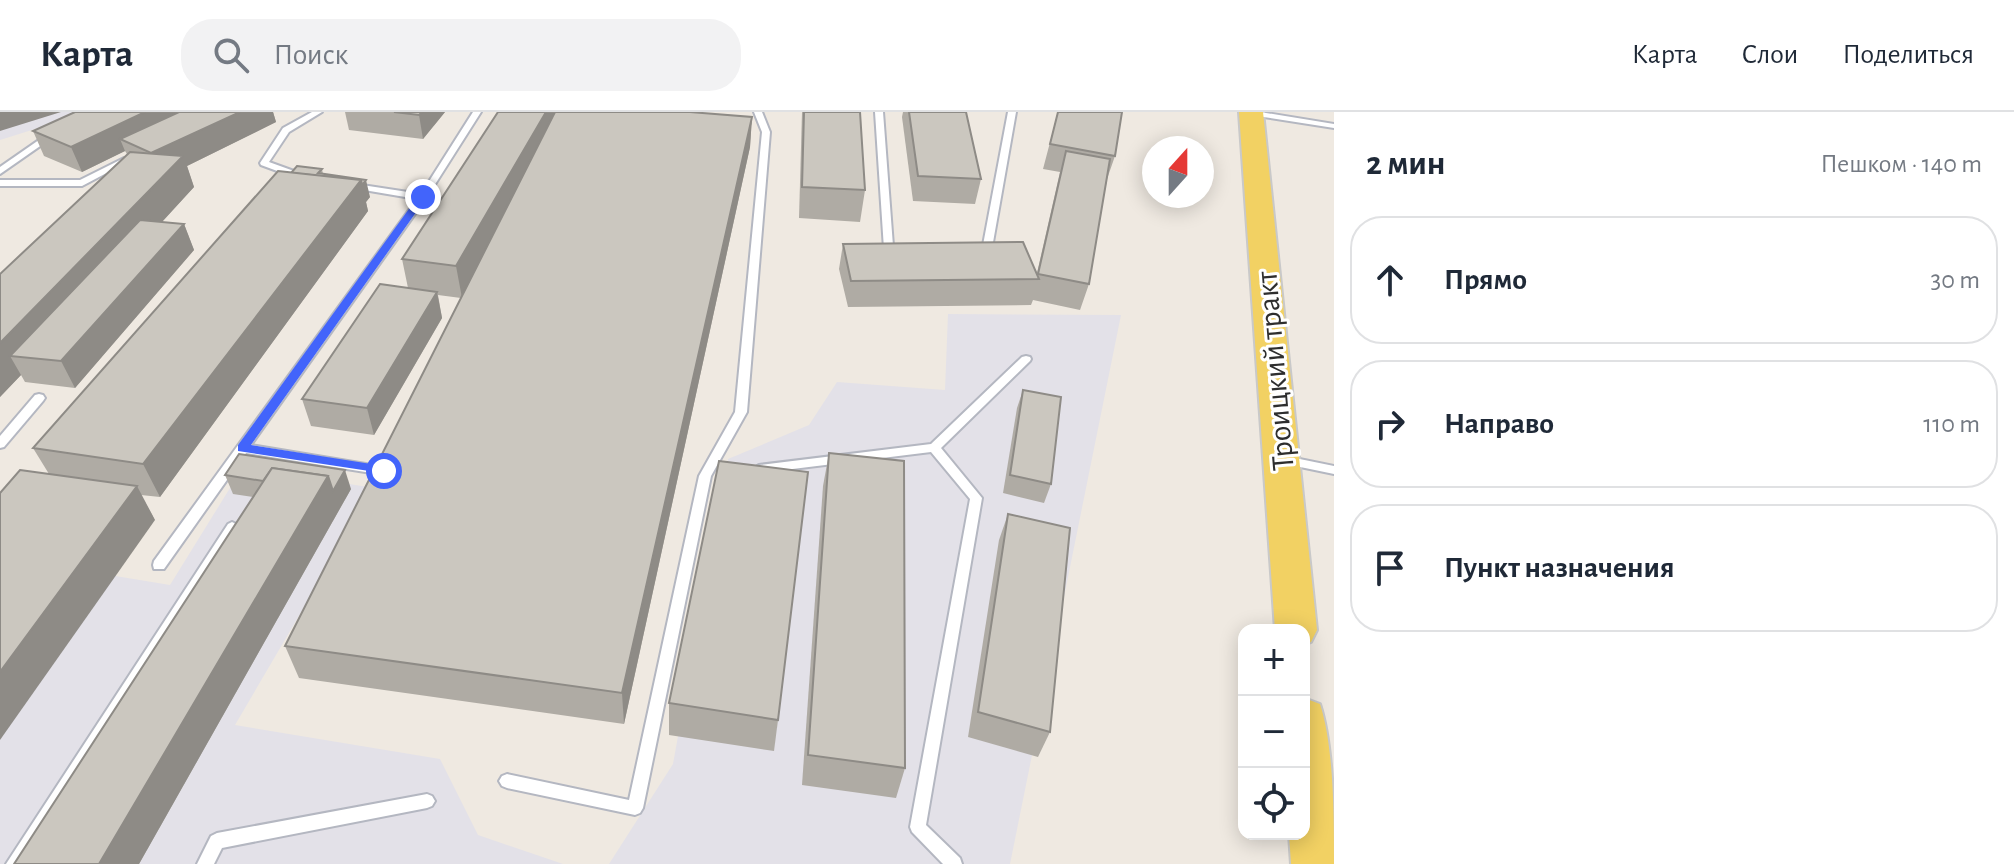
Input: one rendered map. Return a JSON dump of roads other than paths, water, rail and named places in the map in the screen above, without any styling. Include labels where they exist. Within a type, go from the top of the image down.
[{"type":"main road","name":"Троицкий тракт","points":[[1251,112],[1295,624]]},
{"type":"main road","points":[[1308,768],[1317,864]]},
{"type":"lane","points":[[310,178],[296,176],[264,163],[286,130],[318,112]]},
{"type":"lane","points":[[159,565],[423,197],[477,112]]},
{"type":"lane","points":[[507,781],[635,808],[705,476],[741,412],[766,132],[758,112]]},
{"type":"lane","points":[[879,112],[889,249],[917,249]]},
{"type":"lane","points":[[959,248],[987,248],[1012,112]]},
{"type":"lane","points":[[1251,112],[1334,126]]},
{"type":"lane","points":[[0,171],[57,131]]},
{"type":"lane","points":[[0,183],[82,183],[138,154]]},
{"type":"lane","points":[[285,188],[296,176]]},
{"type":"lane","points":[[338,183],[423,197]]},
{"type":"lane","points":[[746,471],[934,448],[1026,359]]},
{"type":"lane","points":[[0,444],[39,398]]},
{"type":"lane","points":[[242,448],[384,471]]},
{"type":"lane","points":[[934,448],[976,498],[918,827],[954,864]]},
{"type":"lane","points":[[1281,459],[1334,470]]},
{"type":"lane","points":[[14,864],[232,527]]},
{"type":"lane","points":[[205,864],[217,841],[427,801]]}]
